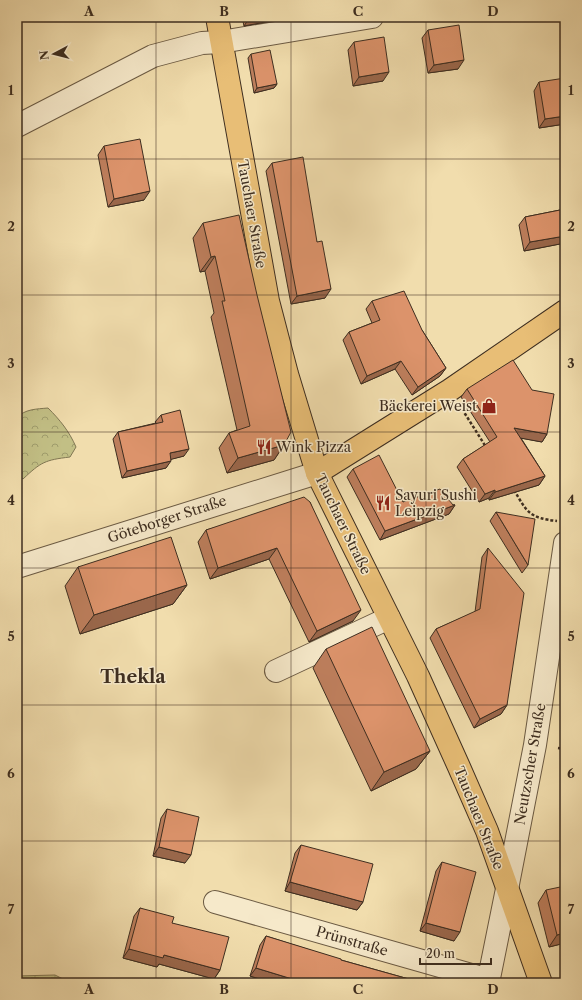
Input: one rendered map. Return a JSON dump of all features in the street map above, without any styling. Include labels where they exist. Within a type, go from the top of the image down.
[{"type":"main road","name":"Tauchaer Straße","points":[[216,17],[268,301],[287,374],[317,473],[389,618],[459,767],[487,831],[541,983]]},
{"type":"main road","points":[[317,473],[450,390],[565,311]]},
{"type":"street","points":[[17,126],[153,56],[202,43],[221,42],[372,17]]},
{"type":"street","name":"Göteborger Straße","points":[[17,567],[317,473]]},
{"type":"street","name":"Neutzscher Straße","points":[[488,982],[534,745],[565,543]]},
{"type":"street","points":[[276,671],[389,618]]},
{"type":"street","name":"Prünstraße","points":[[215,902],[488,982]]},
{"type":"path","points":[[450,390],[487,447]]},
{"type":"path","points":[[511,486],[527,512],[541,520],[559,521]]},
{"type":"green space","points":[[48,408],[64,426],[76,447],[70,457],[55,459],[39,465],[23,479],[17,476],[17,418],[27,411]]},
{"type":"green space","points":[[55,975],[71,983],[17,983],[17,976]]},
{"type":"building","points":[[459,25],[464,60],[434,65],[428,30]]},
{"type":"building","points":[[384,37],[389,72],[359,77],[354,42]]},
{"type":"building","points":[[270,50],[277,84],[257,88],[251,54]]},
{"type":"building","points":[[565,78],[565,116],[545,119],[539,82]]},
{"type":"building","points":[[140,139],[150,191],[114,199],[104,146]]},
{"type":"building","points":[[303,157],[317,242],[322,241],[331,289],[297,296],[272,163]]},
{"type":"building","points":[[565,209],[565,236],[530,242],[525,217]]},
{"type":"building","points":[[17,211],[21,218],[17,220]]},
{"type":"building","points":[[239,215],[291,432],[284,445],[238,458],[229,433],[250,426],[222,301],[225,301],[215,256],[211,257],[203,223]]},
{"type":"building","points":[[404,291],[422,330],[446,368],[418,387],[401,361],[367,376],[349,332],[380,320],[372,301]]},
{"type":"building","points":[[513,360],[532,390],[554,394],[547,434],[514,428],[545,476],[485,494],[463,459],[497,437],[467,389]]},
{"type":"building","points":[[180,410],[189,449],[170,453],[171,461],[127,471],[118,432],[163,422],[161,415]]},
{"type":"building","points":[[379,455],[403,502],[440,489],[453,505],[455,505],[385,531],[353,469]]},
{"type":"building","points":[[304,497],[310,502],[361,610],[317,631],[277,548],[218,568],[206,530]]},
{"type":"building","points":[[496,512],[535,519],[528,565]]},
{"type":"building","points":[[171,537],[187,585],[94,615],[78,567]]},
{"type":"building","points":[[488,548],[524,593],[507,705],[480,719],[436,629],[480,609]]},
{"type":"building","points":[[372,627],[430,751],[384,772],[326,649]]},
{"type":"building","points":[[167,809],[199,817],[191,855],[159,847]]},
{"type":"building","points":[[301,845],[373,864],[363,902],[290,882]]},
{"type":"building","points":[[442,862],[476,872],[460,932],[426,923]]},
{"type":"building","points":[[565,886],[565,933],[557,935],[546,890]]},
{"type":"building","points":[[140,908],[174,917],[172,923],[229,937],[220,970],[164,955],[163,958],[129,949]]},
{"type":"building","points":[[266,936],[341,960],[423,983],[302,983],[256,968]]},
{"type":"place","name":"Bäckerei Weist","points":[[489,406]]},
{"type":"place","name":"Wink Pizza","points":[[264,447]]},
{"type":"place","name":"Sayuri Sushi Leipzig","points":[[383,503]]},
{"type":"district","name":"Thekla","points":[[133,677]]}]
